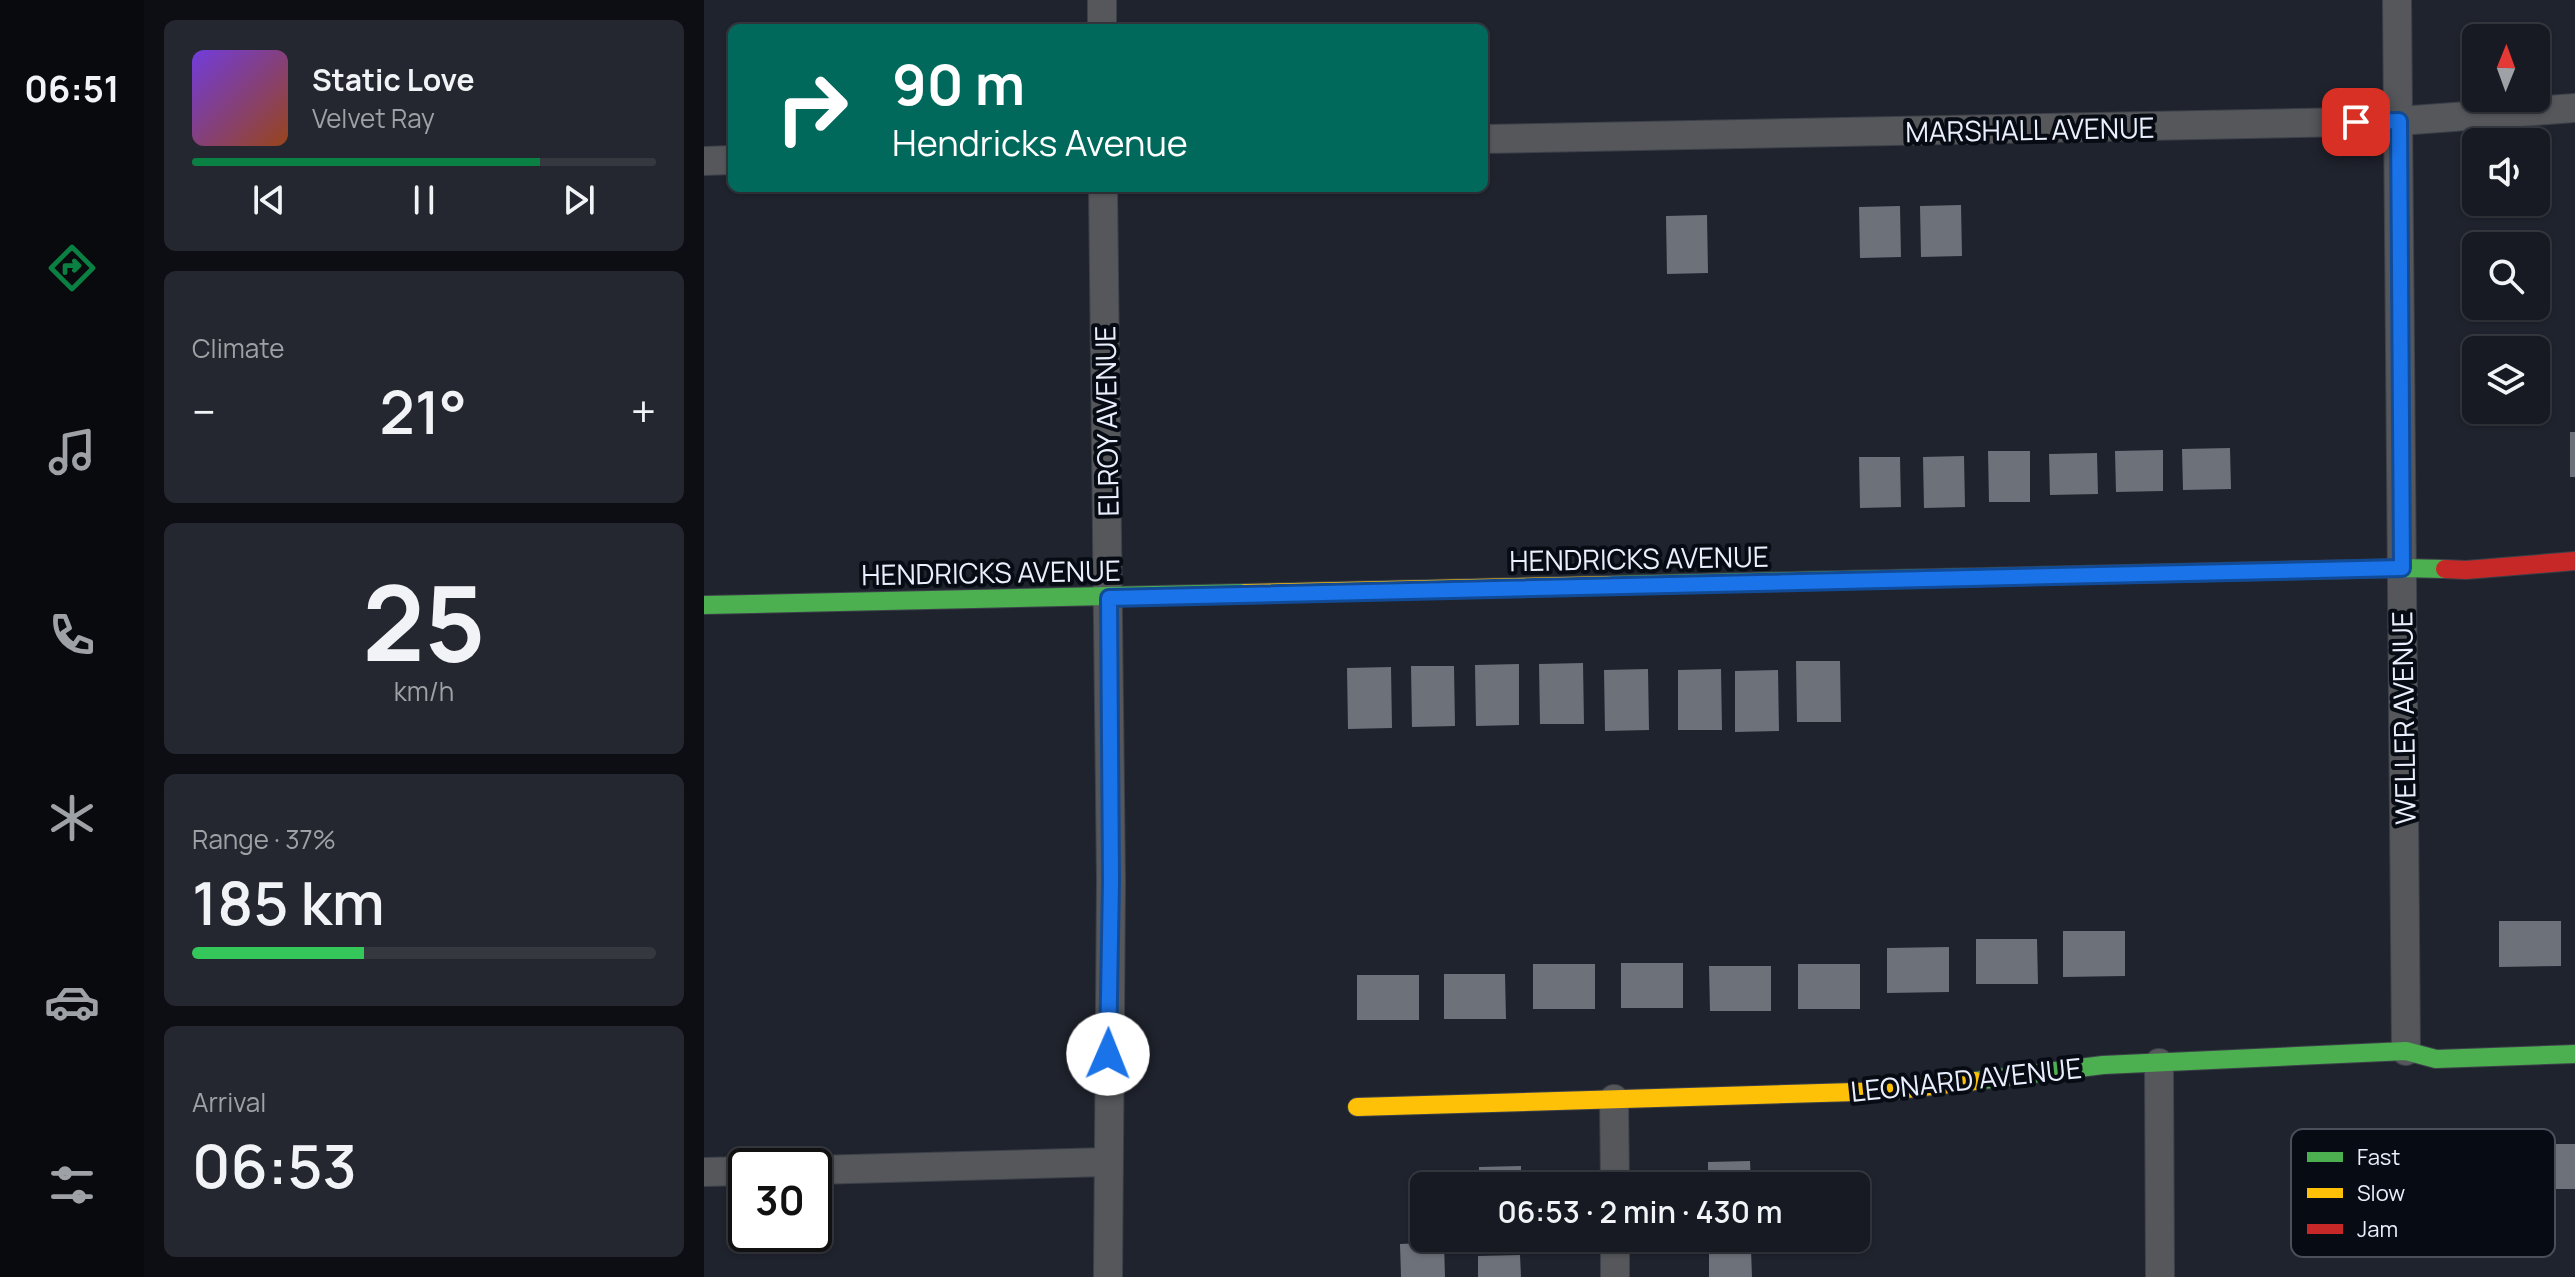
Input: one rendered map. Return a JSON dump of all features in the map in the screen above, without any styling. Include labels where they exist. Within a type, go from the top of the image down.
[{"type":"street","points":[[1102,0],[1102,24]]},
{"type":"street","name":"WELLER AVENUE","points":[[2397,0],[2406,1051]]},
{"type":"street","name":"MARSHALL AVENUE","points":[[1488,139],[2399,121],[2575,108]]},
{"type":"street","points":[[704,161],[728,160]]},
{"type":"street","name":"ELROY AVENUE","points":[[1103,192],[1111,881],[1108,1277]]},
{"type":"street","name":"HENDRICKS AVENUE","points":[[704,605],[2402,568],[2466,570],[2575,561]]},
{"type":"street","name":"LEONARD AVENUE","points":[[1357,1107],[1889,1091],[2103,1065],[2406,1051],[2436,1059],[2575,1054]]},
{"type":"street","points":[[2159,1063],[2160,1277]]},
{"type":"street","points":[[1614,1099],[1615,1172]]},
{"type":"street","points":[[832,1170],[1107,1162]]},
{"type":"street","points":[[704,1172],[728,1171]]},
{"type":"street","points":[[1615,1252],[1615,1277]]},
{"type":"building","points":[[1961,205],[1962,256],[1921,257],[1920,206]]},
{"type":"building","points":[[1900,206],[1901,257],[1860,258],[1859,207]]},
{"type":"building","points":[[1707,215],[1708,273],[1667,274],[1666,216]]},
{"type":"building","points":[[2570,432],[2575,432],[2575,477],[2570,477]]},
{"type":"building","points":[[2230,448],[2231,489],[2183,490],[2182,449]]},
{"type":"building","points":[[2163,450],[2163,491],[2116,492],[2115,451]]},
{"type":"building","points":[[1988,451],[2030,451],[2030,502],[1989,502]]},
{"type":"building","points":[[2097,453],[2098,494],[2050,495],[2049,454]]},
{"type":"building","points":[[1964,456],[1965,507],[1924,508],[1923,457]]},
{"type":"building","points":[[1859,457],[1900,457],[1901,507],[1860,508]]},
{"type":"building","points":[[1796,661],[1840,661],[1841,722],[1797,722]]},
{"type":"building","points":[[1583,663],[1584,724],[1540,724],[1539,664]]},
{"type":"building","points":[[1519,664],[1519,725],[1476,726],[1475,665]]},
{"type":"building","points":[[1411,666],[1454,666],[1455,726],[1412,727]]},
{"type":"building","points":[[1391,667],[1392,728],[1348,729],[1347,668]]},
{"type":"building","points":[[1648,669],[1649,730],[1605,731],[1604,670]]},
{"type":"building","points":[[1721,669],[1722,730],[1678,730],[1678,670]]},
{"type":"building","points":[[1778,670],[1779,731],[1735,732],[1735,671]]},
{"type":"building","points":[[2499,921],[2561,921],[2561,966],[2499,967]]},
{"type":"building","points":[[2063,931],[2125,931],[2125,976],[2063,977]]},
{"type":"building","points":[[1976,939],[2037,939],[2038,984],[1976,984]]},
{"type":"building","points":[[1949,947],[1949,992],[1887,993],[1887,948]]},
{"type":"building","points":[[1621,963],[1683,963],[1683,1008],[1621,1008]]},
{"type":"building","points":[[1533,964],[1595,964],[1595,1009],[1533,1009]]},
{"type":"building","points":[[1798,964],[1860,964],[1860,1009],[1798,1009]]},
{"type":"building","points":[[1709,966],[1771,966],[1771,1011],[1710,1011]]},
{"type":"building","points":[[1444,974],[1505,974],[1506,1019],[1444,1019]]},
{"type":"building","points":[[1357,975],[1419,975],[1419,1020],[1357,1020]]},
{"type":"building","points":[[2555,1144],[2575,1144],[2575,1189],[2555,1189]]},
{"type":"building","points":[[1750,1161],[1750,1172],[1708,1172],[1708,1162]]},
{"type":"building","points":[[1521,1166],[1521,1172],[1479,1172],[1479,1167]]},
{"type":"building","points":[[1400,1244],[1410,1244],[1410,1252],[1444,1252],[1445,1277],[1401,1277]]},
{"type":"building","points":[[1709,1252],[1751,1252],[1752,1277],[1709,1277]]},
{"type":"building","points":[[1520,1255],[1521,1277],[1478,1277],[1478,1256]]},
{"type":"traffic: fast","points":[[1608,585],[2445,569]]},
{"type":"traffic: fast","points":[[704,605],[1245,593]]},
{"type":"traffic: fast","points":[[1975,1081],[2103,1065],[2406,1051],[2436,1059],[2575,1054]]},
{"type":"traffic: slow","points":[[1245,593],[1608,585]]},
{"type":"traffic: slow","points":[[1357,1107],[1889,1091],[1975,1081]]},
{"type":"traffic: jam","points":[[2445,569],[2575,561]]},
{"type":"route","points":[[1108,1054],[1111,881],[1109,598],[2402,568],[2399,121],[2356,122]]}]
